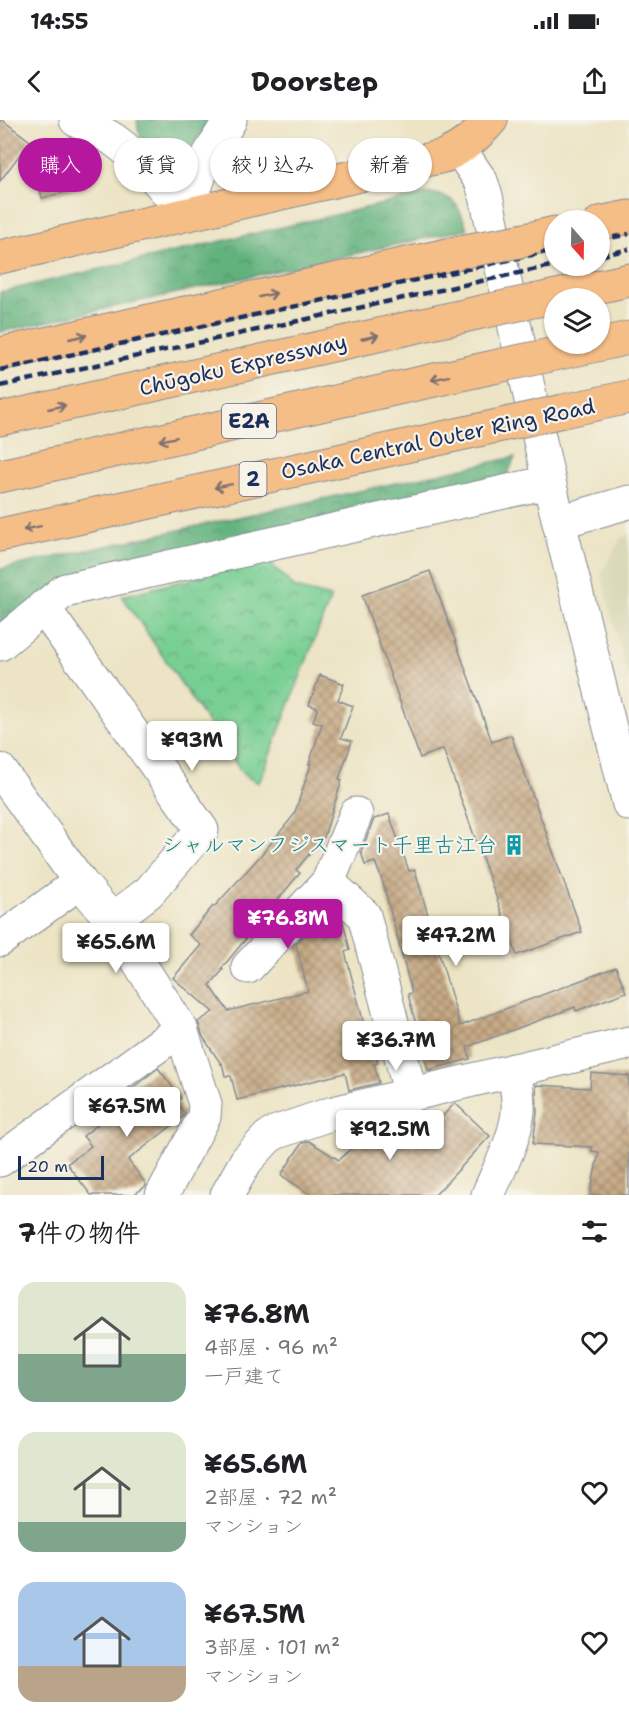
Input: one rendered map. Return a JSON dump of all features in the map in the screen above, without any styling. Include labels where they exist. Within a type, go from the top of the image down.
[{"type":"main road","points":[[0,257],[444,156],[472,141],[491,120]]},
{"type":"main road","points":[[610,221],[629,217]]},
{"type":"main road","points":[[0,354],[540,236]]},
{"type":"main road","name":"Chūgoku Expressway","points":[[0,419],[629,280]]},
{"type":"main road","name":"E2A","points":[[0,476],[629,338]]},
{"type":"main road","name":"Osaka Central Outer Ring Road","points":[[0,535],[629,397]]},
{"type":"street","points":[[186,214],[204,162],[230,120]]},
{"type":"street","points":[[95,124],[125,148],[186,214]]},
{"type":"street","points":[[459,149],[481,181],[486,196],[549,482],[629,804]]},
{"type":"street","points":[[0,644],[65,590],[549,482]]},
{"type":"street","points":[[559,522],[629,502]]},
{"type":"street","points":[[43,607],[202,830],[149,892],[112,920]]},
{"type":"street","points":[[0,771],[80,882],[112,920],[181,1029],[205,1104],[204,1117],[162,1195]]},
{"type":"street","points":[[248,967],[328,882],[356,814]]},
{"type":"street","points":[[0,940],[80,882]]},
{"type":"street","points":[[328,882],[364,915],[411,1095]]},
{"type":"street","points":[[0,1160],[181,1029]]},
{"type":"street","points":[[227,1195],[246,1161],[268,1137],[277,1132],[333,1113],[629,1043]]},
{"type":"street","points":[[488,1195],[506,1153],[518,1112],[514,1070]]},
{"type":"shaded area","points":[[629,535],[629,682],[601,574],[621,538]]},
{"type":"green space","points":[[137,120],[209,120],[198,138],[142,138]]},
{"type":"green space","points":[[430,193],[439,194],[451,200],[459,208],[467,229],[0,332],[0,292]]},
{"type":"green space","points":[[515,457],[508,474],[500,480],[0,624],[0,569]]},
{"type":"green space","points":[[267,560],[295,588],[331,597],[259,783],[242,773],[122,596]]},
{"type":"building","points":[[0,120],[2,120],[26,138],[18,138],[18,157],[0,181]]},
{"type":"building","points":[[41,192],[66,192],[42,198]]},
{"type":"building","name":"シャルマンフジスマート千里古江台","points":[[430,571],[492,742],[511,735],[582,932],[517,955],[443,749],[420,758],[362,595]]},
{"type":"building","points":[[320,675],[344,684],[338,700],[353,706],[341,738],[352,741],[339,779],[342,780],[324,837],[296,870],[300,873],[210,985],[228,1011],[308,991],[296,944],[320,917],[325,916],[327,921],[339,917],[343,921],[350,950],[345,952],[368,1039],[371,1038],[378,1063],[374,1064],[379,1083],[349,1090],[345,1073],[237,1100],[231,1076],[225,1076],[222,1063],[203,1037],[198,1022],[213,1012],[173,978],[201,945],[189,935],[294,815],[322,724],[313,721],[318,708],[309,705]]},
{"type":"building","points":[[389,814],[409,871],[415,870],[460,1026],[616,967],[626,992],[576,1011],[575,1007],[467,1047],[470,1059],[428,1070],[408,994],[412,993],[383,883],[375,862],[365,865],[361,852],[374,819]]},
{"type":"building","points":[[158,1068],[181,1098],[176,1102],[185,1113],[183,1117],[128,1160],[146,1186],[133,1195],[91,1195],[67,1164],[91,1146],[83,1136],[130,1099],[126,1093]]},
{"type":"building","points":[[591,1073],[629,1076],[629,1195],[590,1195],[599,1152],[592,1151],[592,1147],[533,1144],[537,1113],[536,1085],[590,1088]]},
{"type":"building","points":[[455,1103],[490,1136],[435,1195],[311,1195],[281,1175],[302,1143],[309,1141],[339,1160],[380,1121],[386,1120],[413,1147]]},
{"type":"railway","points":[[610,238],[629,234]]},
{"type":"railway","points":[[610,254],[629,249]]},
{"type":"railway","points":[[0,370],[544,252]]},
{"type":"railway","points":[[0,386],[544,267]]},
{"type":"place","name":"シャルマンフジスマート千里古江台","points":[[514,845]]}]
